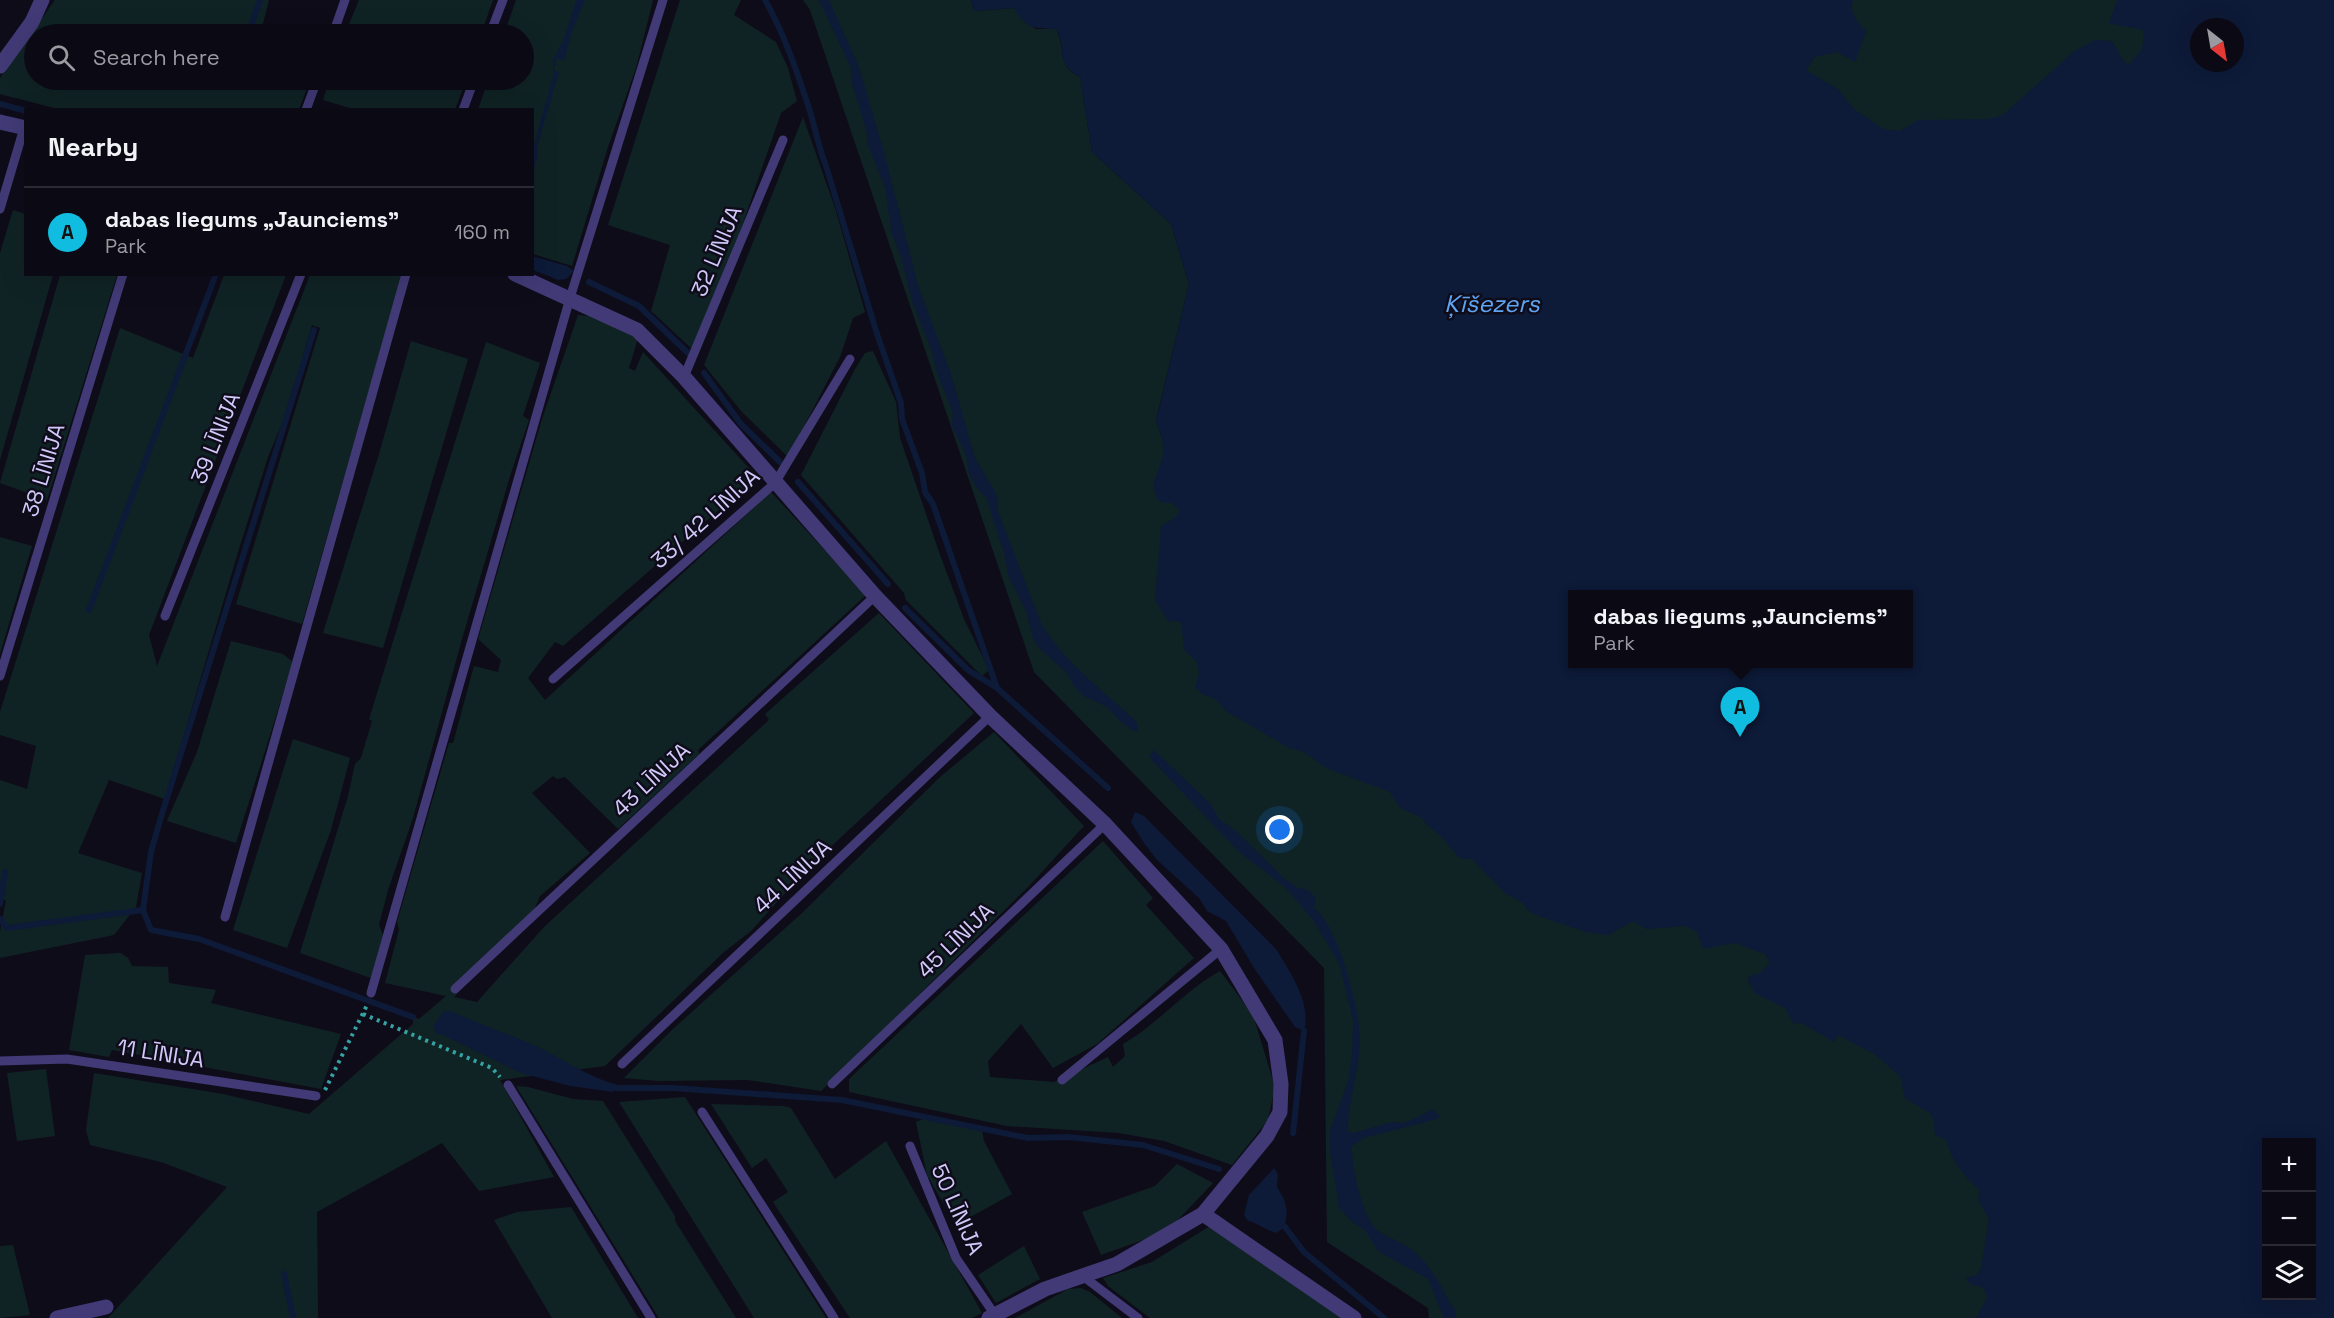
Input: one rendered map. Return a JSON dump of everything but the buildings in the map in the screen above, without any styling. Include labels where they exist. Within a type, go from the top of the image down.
[{"type":"street","points":[[30,24],[42,0]]},
{"type":"street","points":[[0,66],[24,32]]},
{"type":"street","points":[[0,122],[24,128]]},
{"type":"street","points":[[520,276],[638,330],[684,377],[874,596],[990,716],[1105,824],[1221,949],[1275,1040],[1281,1084],[1280,1112],[1267,1137],[1203,1214],[1117,1264],[1045,1290],[992,1317]]},
{"type":"street","points":[[1203,1214],[1354,1318]]},
{"type":"street","points":[[57,1318],[106,1307]]},
{"type":"lane","points":[[337,24],[345,0]]},
{"type":"lane","points":[[494,24],[503,0]]},
{"type":"lane","points":[[370,993],[570,298],[663,0]]},
{"type":"lane","points":[[307,108],[313,90]]},
{"type":"lane","points":[[464,108],[470,90]]},
{"type":"lane","points":[[0,209],[24,131]]},
{"type":"lane","name":"32 LĪNIJA","points":[[684,377],[783,140]]},
{"type":"lane","name":"38 LĪNIJA","points":[[0,676],[122,276]]},
{"type":"lane","name":"39 LĪNIJA","points":[[165,616],[300,276]]},
{"type":"lane","points":[[225,917],[405,276]]},
{"type":"lane","name":"33/ 42 LĪNIJA","points":[[553,679],[775,483],[850,359]]},
{"type":"lane","name":"43 LĪNIJA","points":[[455,989],[874,596]]},
{"type":"lane","name":"44 LĪNIJA","points":[[622,1065],[990,716]]},
{"type":"lane","name":"45 LĪNIJA","points":[[832,1084],[1105,824]]},
{"type":"lane","points":[[1062,1080],[1221,949]]},
{"type":"lane","name":"11 LĪNIJA","points":[[0,1061],[67,1059],[316,1096]]},
{"type":"lane","points":[[508,1085],[651,1318]]},
{"type":"lane","points":[[702,1112],[834,1318]]},
{"type":"lane","name":"50 LĪNIJA","points":[[910,1146],[956,1258],[992,1317]]},
{"type":"lane","points":[[1084,1276],[1138,1318]]},
{"type":"path","points":[[316,1096],[325,1090],[366,1007]]},
{"type":"path","points":[[363,1014],[492,1068],[508,1085]]},
{"type":"green space","points":[[55,0],[269,0],[263,24],[38,24]]},
{"type":"green space","points":[[359,0],[493,0],[485,24],[349,24]]},
{"type":"green space","points":[[516,0],[653,0],[636,68],[608,147],[572,266],[534,254],[534,108],[479,108],[485,90],[534,90],[534,24],[508,24]]},
{"type":"green space","points":[[680,0],[741,0],[734,15],[776,42],[788,68],[797,101],[781,113],[741,229],[692,349],[651,311],[670,245],[608,225]]},
{"type":"green space","name":"Ķīšezers","points":[[803,0],[971,0],[974,11],[1014,8],[1035,29],[1056,29],[1064,62],[1072,72],[1080,77],[1092,152],[1171,224],[1189,284],[1156,420],[1163,441],[1395,0],[2334,0],[2334,1318],[1429,1318],[1428,1308],[1327,1242],[1324,968],[1034,672],[810,10]]},
{"type":"green space","points":[[24,44],[24,90],[306,90],[300,108],[54,108],[0,94],[0,78]]},
{"type":"green space","points":[[326,90],[462,90],[456,108],[350,108],[323,100]]},
{"type":"green space","points":[[803,117],[835,208],[865,312],[853,318],[840,357],[788,457],[741,411],[704,365]]},
{"type":"green space","points":[[13,210],[24,214],[24,276],[53,276],[0,460],[0,253]]},
{"type":"green space","points":[[60,276],[117,276],[47,500],[0,483]]},
{"type":"green space","points":[[224,276],[286,276],[149,635],[157,666],[310,276],[402,276],[302,624],[236,604],[320,328],[312,325],[287,411],[268,457],[238,552],[165,799],[109,780],[78,853],[142,873],[136,907],[114,935],[0,958],[0,931],[6,900],[0,901],[0,780],[27,789],[36,746],[0,735],[0,712],[120,328],[193,358]]},
{"type":"green space","points":[[578,315],[597,317],[638,338],[629,368],[635,371],[643,352],[757,477],[563,646],[555,642],[528,678],[545,700],[771,492],[866,595],[698,750],[699,754],[618,829],[565,777],[557,779],[553,776],[532,793],[590,853],[540,896],[532,915],[454,997],[477,1002],[544,927],[769,720],[765,714],[879,613],[974,713],[807,869],[751,931],[724,952],[605,1066],[500,1080],[554,1177],[479,1191],[442,1143],[317,1212],[318,1318],[108,1318],[227,1187],[161,1162],[90,1145],[86,1130],[94,1073],[223,1094],[309,1114],[413,1024],[413,1017],[419,1019],[446,996],[385,983],[399,930],[397,922],[449,743],[453,743],[474,666],[498,672],[501,660],[478,639],[542,419]]},
{"type":"green space","points":[[411,341],[468,359],[383,648],[323,633],[379,454]]},
{"type":"green space","points":[[486,342],[540,363],[523,416],[529,420],[462,639],[413,818],[388,890],[379,925],[383,935],[371,978],[300,953],[348,796],[355,764],[361,758],[372,721],[369,719]]},
{"type":"green space","points":[[873,351],[896,402],[900,438],[939,552],[964,619],[989,670],[982,676],[906,600],[904,593],[801,475],[855,369],[865,353]]},
{"type":"green space","points":[[0,537],[32,546],[0,654]]},
{"type":"green space","points":[[231,641],[283,654],[293,662],[236,843],[167,821],[197,752]]},
{"type":"green space","points":[[994,732],[1084,826],[1028,887],[821,1091],[748,1080],[659,1081],[624,1078],[674,1028],[802,913],[940,777]]},
{"type":"green space","points":[[293,739],[350,758],[331,830],[287,948],[233,930]]},
{"type":"green space","points":[[1103,841],[1153,898],[1146,905],[1194,958],[1097,1044],[1053,1068],[1021,1024],[988,1061],[990,1077],[1054,1082],[1108,1057],[1113,1067],[1125,1056],[1123,1044],[1220,971],[1253,1015],[1275,1087],[1268,1120],[1232,1165],[1164,1141],[1119,1133],[1007,1126],[849,1092],[849,1079]]},
{"type":"green space","points":[[121,953],[128,958],[132,966],[168,967],[169,983],[216,990],[211,1003],[341,1034],[321,1089],[112,1050],[109,1057],[69,1050],[85,955]]},
{"type":"green space","points":[[46,1069],[55,1136],[17,1141],[7,1073]]},
{"type":"green space","points":[[516,1086],[573,1099],[603,1101],[736,1318],[659,1318]]},
{"type":"green space","points":[[685,1097],[826,1318],[754,1318],[619,1102]]},
{"type":"green space","points":[[711,1104],[791,1108],[835,1179],[886,1141],[982,1313],[972,1318],[850,1318],[773,1202],[788,1192],[766,1158],[752,1168]]},
{"type":"green space","points":[[925,1118],[982,1130],[984,1141],[1012,1194],[956,1225],[927,1175],[916,1122]]},
{"type":"green space","points":[[1177,1164],[1213,1183],[1172,1226],[1157,1235],[1101,1255],[1082,1212],[1155,1186]]},
{"type":"green space","points":[[571,1207],[638,1318],[552,1318],[494,1220],[517,1212]]},
{"type":"green space","points":[[1210,1226],[1342,1318],[1150,1318],[1108,1286],[1103,1278],[1152,1262]]},
{"type":"green space","points":[[13,1245],[30,1315],[0,1318],[0,1246]]},
{"type":"green space","points":[[1024,1246],[1040,1279],[996,1303],[978,1275]]},
{"type":"green space","points":[[1081,1288],[1090,1292],[1122,1318],[1015,1318],[1068,1289]]},
{"type":"water","points":[[576,0],[585,0],[572,31],[564,60],[556,59],[554,70],[559,72],[537,147],[538,155],[534,169],[534,145],[553,76],[553,60],[564,39]]},
{"type":"water","points":[[819,0],[829,0],[859,67],[884,152],[918,285],[952,377],[975,458],[997,495],[998,511],[1041,623],[1073,664],[1137,722],[1138,730],[1135,732],[1107,707],[1084,696],[1074,686],[1067,673],[1039,648],[1032,636],[1027,614],[1008,575],[1005,556],[986,497],[976,487],[969,474],[966,455],[952,426],[953,413],[913,304],[900,254],[892,234],[885,188],[868,145],[866,129],[852,84],[851,68]]},
{"type":"water","name":"Ķīšezers","points":[[971,0],[1853,0],[1853,13],[1866,31],[1855,62],[1837,52],[1815,57],[1806,70],[1838,89],[1854,109],[1883,129],[1900,131],[1918,120],[1989,119],[2003,115],[2073,52],[2095,40],[2112,41],[2125,63],[2130,64],[2142,49],[2144,31],[2109,23],[2117,0],[2334,0],[2334,1318],[1976,1318],[1987,1298],[1984,1288],[1970,1284],[1966,1278],[1977,1275],[1981,1268],[1989,1219],[1978,1200],[1980,1190],[1959,1168],[1946,1140],[1935,1135],[1930,1113],[1905,1098],[1900,1076],[1874,1054],[1838,1035],[1834,1042],[1802,1023],[1794,1024],[1785,1008],[1755,993],[1748,981],[1749,976],[1760,973],[1770,963],[1765,954],[1734,943],[1703,949],[1697,932],[1686,926],[1646,929],[1633,921],[1608,935],[1586,932],[1533,914],[1523,903],[1505,893],[1472,859],[1459,858],[1422,818],[1399,807],[1390,792],[1326,768],[1304,752],[1289,748],[1226,711],[1214,698],[1204,695],[1195,688],[1199,673],[1197,662],[1184,649],[1181,622],[1168,621],[1155,600],[1161,526],[1176,517],[1180,510],[1172,503],[1164,503],[1157,499],[1153,485],[1164,453],[1156,421],[1189,284],[1171,224],[1092,152],[1080,77],[1067,67],[1064,61],[1056,29],[1030,26],[1014,8],[974,11]]},
{"type":"water","points":[[534,257],[567,266],[574,271],[566,279],[558,280],[534,270]]},
{"type":"water","points":[[1154,750],[1210,803],[1219,819],[1235,830],[1285,879],[1298,888],[1308,890],[1316,898],[1314,908],[1332,932],[1347,972],[1360,1031],[1359,1056],[1348,1132],[1353,1133],[1392,1122],[1405,1123],[1434,1109],[1440,1118],[1364,1138],[1352,1146],[1352,1155],[1358,1190],[1372,1223],[1377,1230],[1408,1247],[1423,1260],[1456,1312],[1456,1318],[1444,1318],[1428,1279],[1378,1251],[1365,1230],[1351,1221],[1339,1208],[1330,1151],[1330,1130],[1348,1082],[1353,1021],[1339,963],[1313,920],[1285,887],[1239,852],[1149,757]]},
{"type":"water","points":[[1135,812],[1144,816],[1276,949],[1302,999],[1306,1020],[1304,1031],[1295,1027],[1254,968],[1226,921],[1207,911],[1199,898],[1157,860],[1131,822]]},
{"type":"water","points":[[451,1011],[546,1051],[590,1075],[618,1085],[613,1092],[570,1086],[521,1073],[435,1033],[434,1025],[443,1012]]},
{"type":"water","points":[[1274,1168],[1278,1174],[1277,1187],[1287,1210],[1285,1227],[1276,1233],[1248,1221],[1244,1215],[1249,1195]]},
{"type":"waterway","points":[[252,24],[260,0]]},
{"type":"waterway","points":[[765,0],[795,67],[877,334],[901,403],[902,419],[922,473],[925,492],[933,504],[997,688],[1108,788]]},
{"type":"waterway","points":[[0,104],[24,110]]},
{"type":"waterway","points":[[89,610],[215,276]]},
{"type":"waterway","points":[[589,282],[639,306],[690,355]]},
{"type":"waterway","points":[[314,330],[161,817],[151,852],[143,910],[151,930],[199,939],[413,1017]]},
{"type":"waterway","points":[[704,373],[741,424],[780,462]]},
{"type":"waterway","points":[[798,482],[888,584]]},
{"type":"waterway","points":[[905,608],[968,670],[997,688]]},
{"type":"waterway","points":[[0,904],[5,872]]},
{"type":"waterway","points":[[0,919],[7,928],[143,910]]},
{"type":"waterway","points":[[1293,1133],[1304,1031]]},
{"type":"waterway","points":[[616,1088],[673,1088],[842,1100],[1028,1138],[1068,1137],[1143,1145],[1219,1169]]},
{"type":"waterway","points":[[1285,1227],[1304,1252],[1384,1318]]},
{"type":"waterway","points":[[284,1274],[293,1318]]},
{"type":"place","name":"dabas liegums „Jaunciems”","points":[[1740,737]]}]
